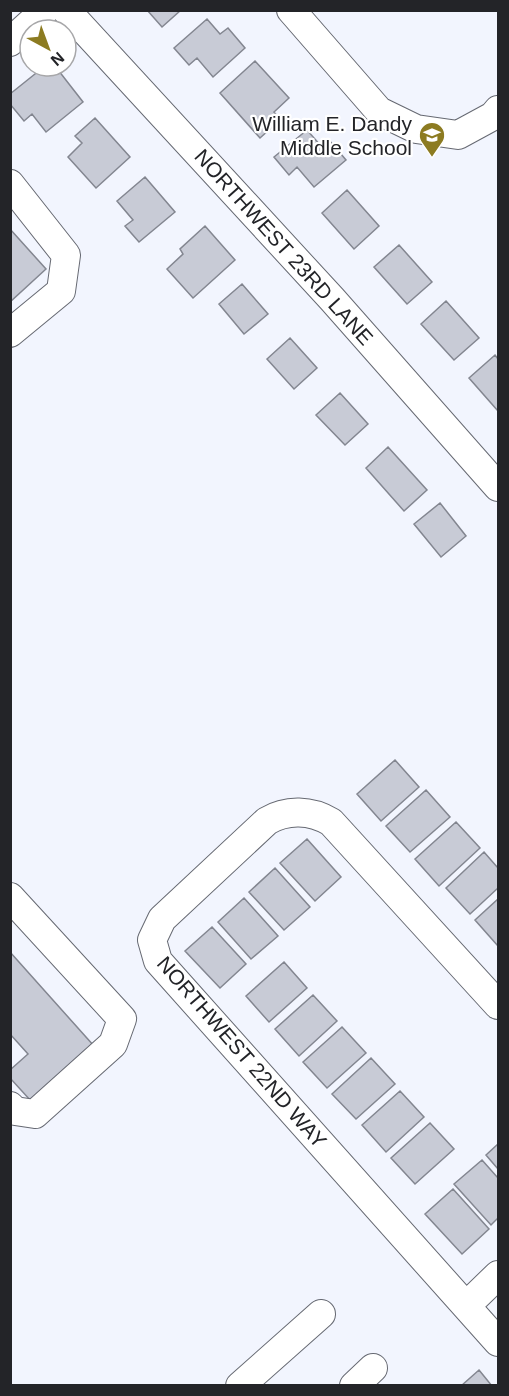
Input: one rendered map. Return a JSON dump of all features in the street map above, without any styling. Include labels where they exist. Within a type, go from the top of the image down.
[{"type":"street","points":[[10,42],[45,10]]},
{"type":"street","name":"NORTHWEST 23RD LANE","points":[[66,10],[332,299],[498,487]]},
{"type":"street","points":[[291,10],[379,111],[416,129],[458,135],[493,116],[498,110]]},
{"type":"street","points":[[10,184],[66,255],[61,291],[10,333]]},
{"type":"street","name":"NORTHWEST 22ND WAY","points":[[498,1005],[331,822],[314,814],[297,812],[278,815],[267,821],[162,919],[152,940],[158,961],[498,1342]]},
{"type":"street","points":[[10,897],[122,1019],[113,1044],[35,1114],[15,1111],[10,1106]]},
{"type":"street","points":[[466,1306],[497,1280]]},
{"type":"street","points":[[240,1386],[321,1314]]},
{"type":"building","points":[[147,10],[181,10],[162,27]]},
{"type":"building","points":[[207,19],[220,34],[228,28],[245,48],[213,77],[197,58],[189,65],[174,48]]},
{"type":"building","points":[[255,61],[289,98],[274,112],[280,120],[260,138],[220,93]]},
{"type":"building","points":[[30,78],[64,78],[83,102],[46,132],[32,114],[24,121],[10,104],[10,94]]},
{"type":"building","points":[[95,118],[130,157],[96,188],[68,157],[82,143],[75,136]]},
{"type":"building","points":[[307,130],[321,146],[329,140],[346,160],[314,187],[297,167],[289,175],[274,157]]},
{"type":"building","points":[[145,177],[175,212],[139,242],[125,226],[133,220],[117,201]]},
{"type":"building","points":[[347,190],[379,226],[354,249],[322,213]]},
{"type":"building","points":[[205,226],[235,260],[193,298],[167,269],[183,254],[180,249]]},
{"type":"building","points":[[10,229],[46,269],[10,302]]},
{"type":"building","points":[[399,245],[432,282],[407,304],[374,267]]},
{"type":"building","points":[[242,284],[268,314],[244,334],[219,304]]},
{"type":"building","points":[[446,301],[479,338],[454,360],[421,324]]},
{"type":"building","points":[[290,338],[317,368],[294,389],[267,359]]},
{"type":"building","points":[[495,355],[498,359],[498,411],[469,378]]},
{"type":"building","points":[[340,393],[368,424],[345,445],[316,415]]},
{"type":"building","points":[[388,447],[427,490],[404,511],[366,468]]},
{"type":"building","points":[[440,503],[466,536],[441,557],[414,524]]},
{"type":"building","points":[[395,760],[419,787],[381,821],[357,794]]},
{"type":"building","points":[[426,790],[450,817],[410,852],[386,826]]},
{"type":"building","points":[[456,822],[480,848],[439,886],[415,859]]},
{"type":"building","points":[[307,839],[341,877],[315,901],[280,863]]},
{"type":"building","points":[[484,852],[498,868],[498,888],[470,914],[446,888]]},
{"type":"building","points":[[275,868],[310,907],[284,930],[249,892]]},
{"type":"building","points":[[244,898],[278,936],[251,959],[218,922]]},
{"type":"building","points":[[498,899],[498,946],[475,920]]},
{"type":"building","points":[[212,927],[246,964],[220,988],[185,951]]},
{"type":"building","points":[[10,952],[94,1046],[31,1101],[10,1078],[10,1070],[28,1054],[10,1034]]},
{"type":"building","points":[[284,962],[307,988],[269,1022],[246,996]]},
{"type":"building","points":[[313,995],[337,1021],[299,1056],[275,1029]]},
{"type":"building","points":[[342,1027],[366,1053],[327,1088],[303,1062]]},
{"type":"building","points":[[371,1058],[395,1084],[356,1119],[332,1094]]},
{"type":"building","points":[[400,1091],[424,1117],[386,1152],[362,1125]]},
{"type":"building","points":[[430,1123],[454,1149],[415,1184],[391,1158]]},
{"type":"building","points":[[498,1144],[498,1169],[486,1155]]},
{"type":"building","points":[[482,1160],[498,1178],[498,1218],[491,1225],[454,1184]]},
{"type":"building","points":[[453,1189],[489,1229],[462,1254],[425,1214]]},
{"type":"building","points":[[479,1370],[492,1386],[461,1386]]},
{"type":"place","name":"William E. Dandy Middle School","points":[[432,158]]}]
